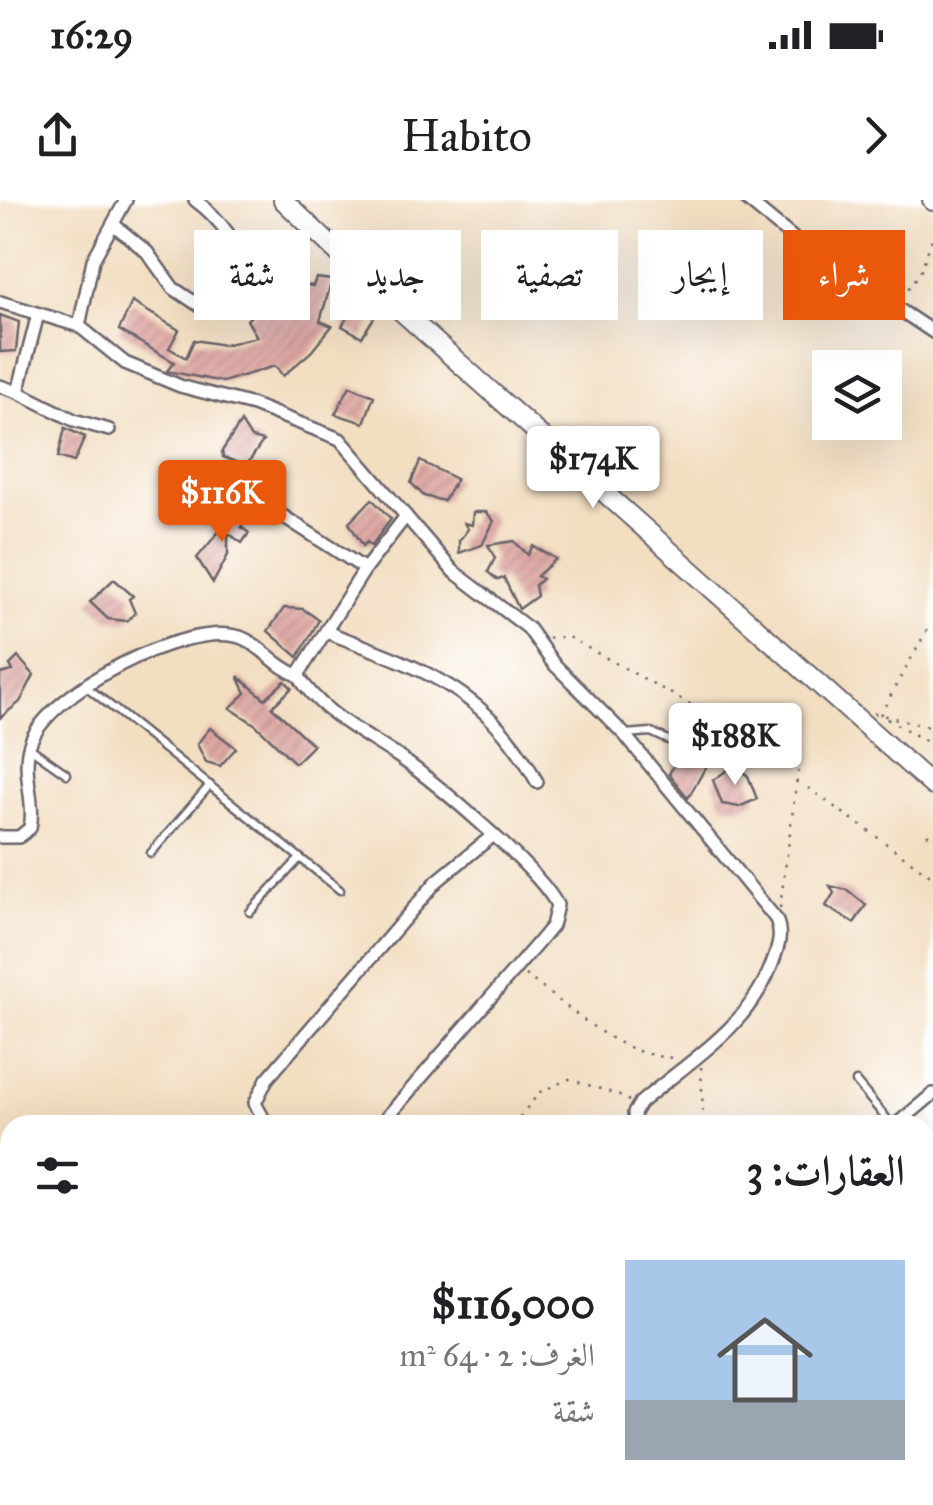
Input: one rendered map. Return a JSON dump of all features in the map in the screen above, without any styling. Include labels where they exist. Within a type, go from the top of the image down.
[{"type":"street","points":[[80,326],[93,260],[126,200]]},
{"type":"street","points":[[113,224],[146,252],[173,288],[200,306],[224,298],[245,277],[245,260],[206,208],[194,200]]},
{"type":"street","points":[[283,200],[933,786]]},
{"type":"street","points":[[747,200],[783,230]]},
{"type":"street","points":[[0,302],[80,326],[125,362],[152,374],[253,405],[340,439],[454,571],[516,617],[553,663],[624,734],[776,919],[780,938],[758,997],[735,1026],[636,1108],[636,1115]]},
{"type":"street","points":[[905,313],[933,332]]},
{"type":"street","points":[[18,392],[38,314]]},
{"type":"street","points":[[0,386],[74,420],[109,430]]},
{"type":"street","points":[[238,486],[366,569]]},
{"type":"street","points":[[298,675],[366,569],[406,516]]},
{"type":"street","points":[[327,632],[423,668],[480,705],[517,744],[537,782]]},
{"type":"street","points":[[0,838],[19,837],[30,828],[29,747],[48,717],[147,649],[205,634],[241,638],[298,675],[339,717],[420,771],[545,887],[557,905],[552,926],[389,1115]]},
{"type":"street","points":[[262,1115],[255,1103],[267,1079],[437,881],[491,837]]},
{"type":"street","points":[[907,1115],[933,1094]]},
{"type":"lane","points":[[87,688],[340,890]]},
{"type":"lane","points":[[624,734],[651,732],[692,750]]},
{"type":"lane","points":[[29,747],[67,774]]},
{"type":"lane","points":[[151,853],[210,785]]},
{"type":"lane","points":[[250,912],[300,858]]},
{"type":"lane","points":[[856,1082],[885,1115]]},
{"type":"path","points":[[905,292],[920,273],[933,236]]},
{"type":"path","points":[[880,715],[927,630]]},
{"type":"path","points":[[536,638],[568,637],[739,731]]},
{"type":"path","points":[[870,712],[933,728]]},
{"type":"path","points":[[880,715],[933,745]]},
{"type":"path","points":[[776,919],[784,898],[792,794],[798,771]]},
{"type":"path","points":[[808,788],[933,877]]},
{"type":"path","points":[[926,834],[933,839]]},
{"type":"path","points":[[514,969],[623,1046],[645,1056],[699,1055],[702,1115]]},
{"type":"path","points":[[521,1115],[540,1092],[569,1079],[623,1096],[636,1108]]},
{"type":"building","points":[[316,278],[330,280],[320,321],[332,326],[311,352],[283,376],[275,366],[223,382],[167,371],[174,362],[119,330],[132,302],[179,330],[169,348],[186,358],[194,340],[224,345],[257,337],[247,320],[310,320],[310,286]]},
{"type":"building","points":[[0,315],[19,322],[16,351],[0,352]]},
{"type":"building","points":[[346,320],[372,320],[362,337],[342,326]]},
{"type":"building","points":[[350,386],[374,396],[364,423],[335,414]]},
{"type":"building","points":[[241,422],[251,438],[263,441],[246,466],[223,457],[222,451]]},
{"type":"building","points":[[65,428],[85,437],[74,462],[58,457]]},
{"type":"building","points":[[420,461],[456,479],[444,501],[424,496],[411,483]]},
{"type":"building","points":[[372,499],[391,519],[371,546],[367,542],[363,546],[349,523]]},
{"type":"building","points":[[237,510],[248,517],[241,527],[249,533],[242,543],[228,533],[228,555],[213,583],[197,558]]},
{"type":"building","points":[[473,512],[486,512],[494,521],[482,545],[459,553],[459,541],[468,529],[464,523],[472,525]]},
{"type":"building","points":[[514,541],[528,555],[533,546],[556,559],[537,576],[542,579],[535,585],[537,596],[519,609],[504,578],[497,580],[488,572],[495,558],[488,545]]},
{"type":"building","points":[[114,579],[133,596],[129,599],[135,613],[127,621],[108,619],[90,602]]},
{"type":"building","points":[[284,608],[303,609],[319,620],[298,657],[268,631]]},
{"type":"building","points":[[18,657],[34,675],[20,702],[0,718],[0,674],[13,671],[10,665]]},
{"type":"building","points":[[238,676],[265,699],[285,681],[292,688],[272,707],[313,745],[295,763],[256,725],[230,708],[246,693]]},
{"type":"building","points":[[210,728],[236,748],[220,766],[206,762],[197,744]]},
{"type":"building","points":[[702,749],[713,755],[688,798],[669,774],[681,753],[694,758]]},
{"type":"building","points":[[735,765],[748,776],[757,799],[739,807],[722,804],[713,780]]},
{"type":"building","points":[[830,886],[847,890],[866,905],[854,923],[826,906],[834,893]]}]
